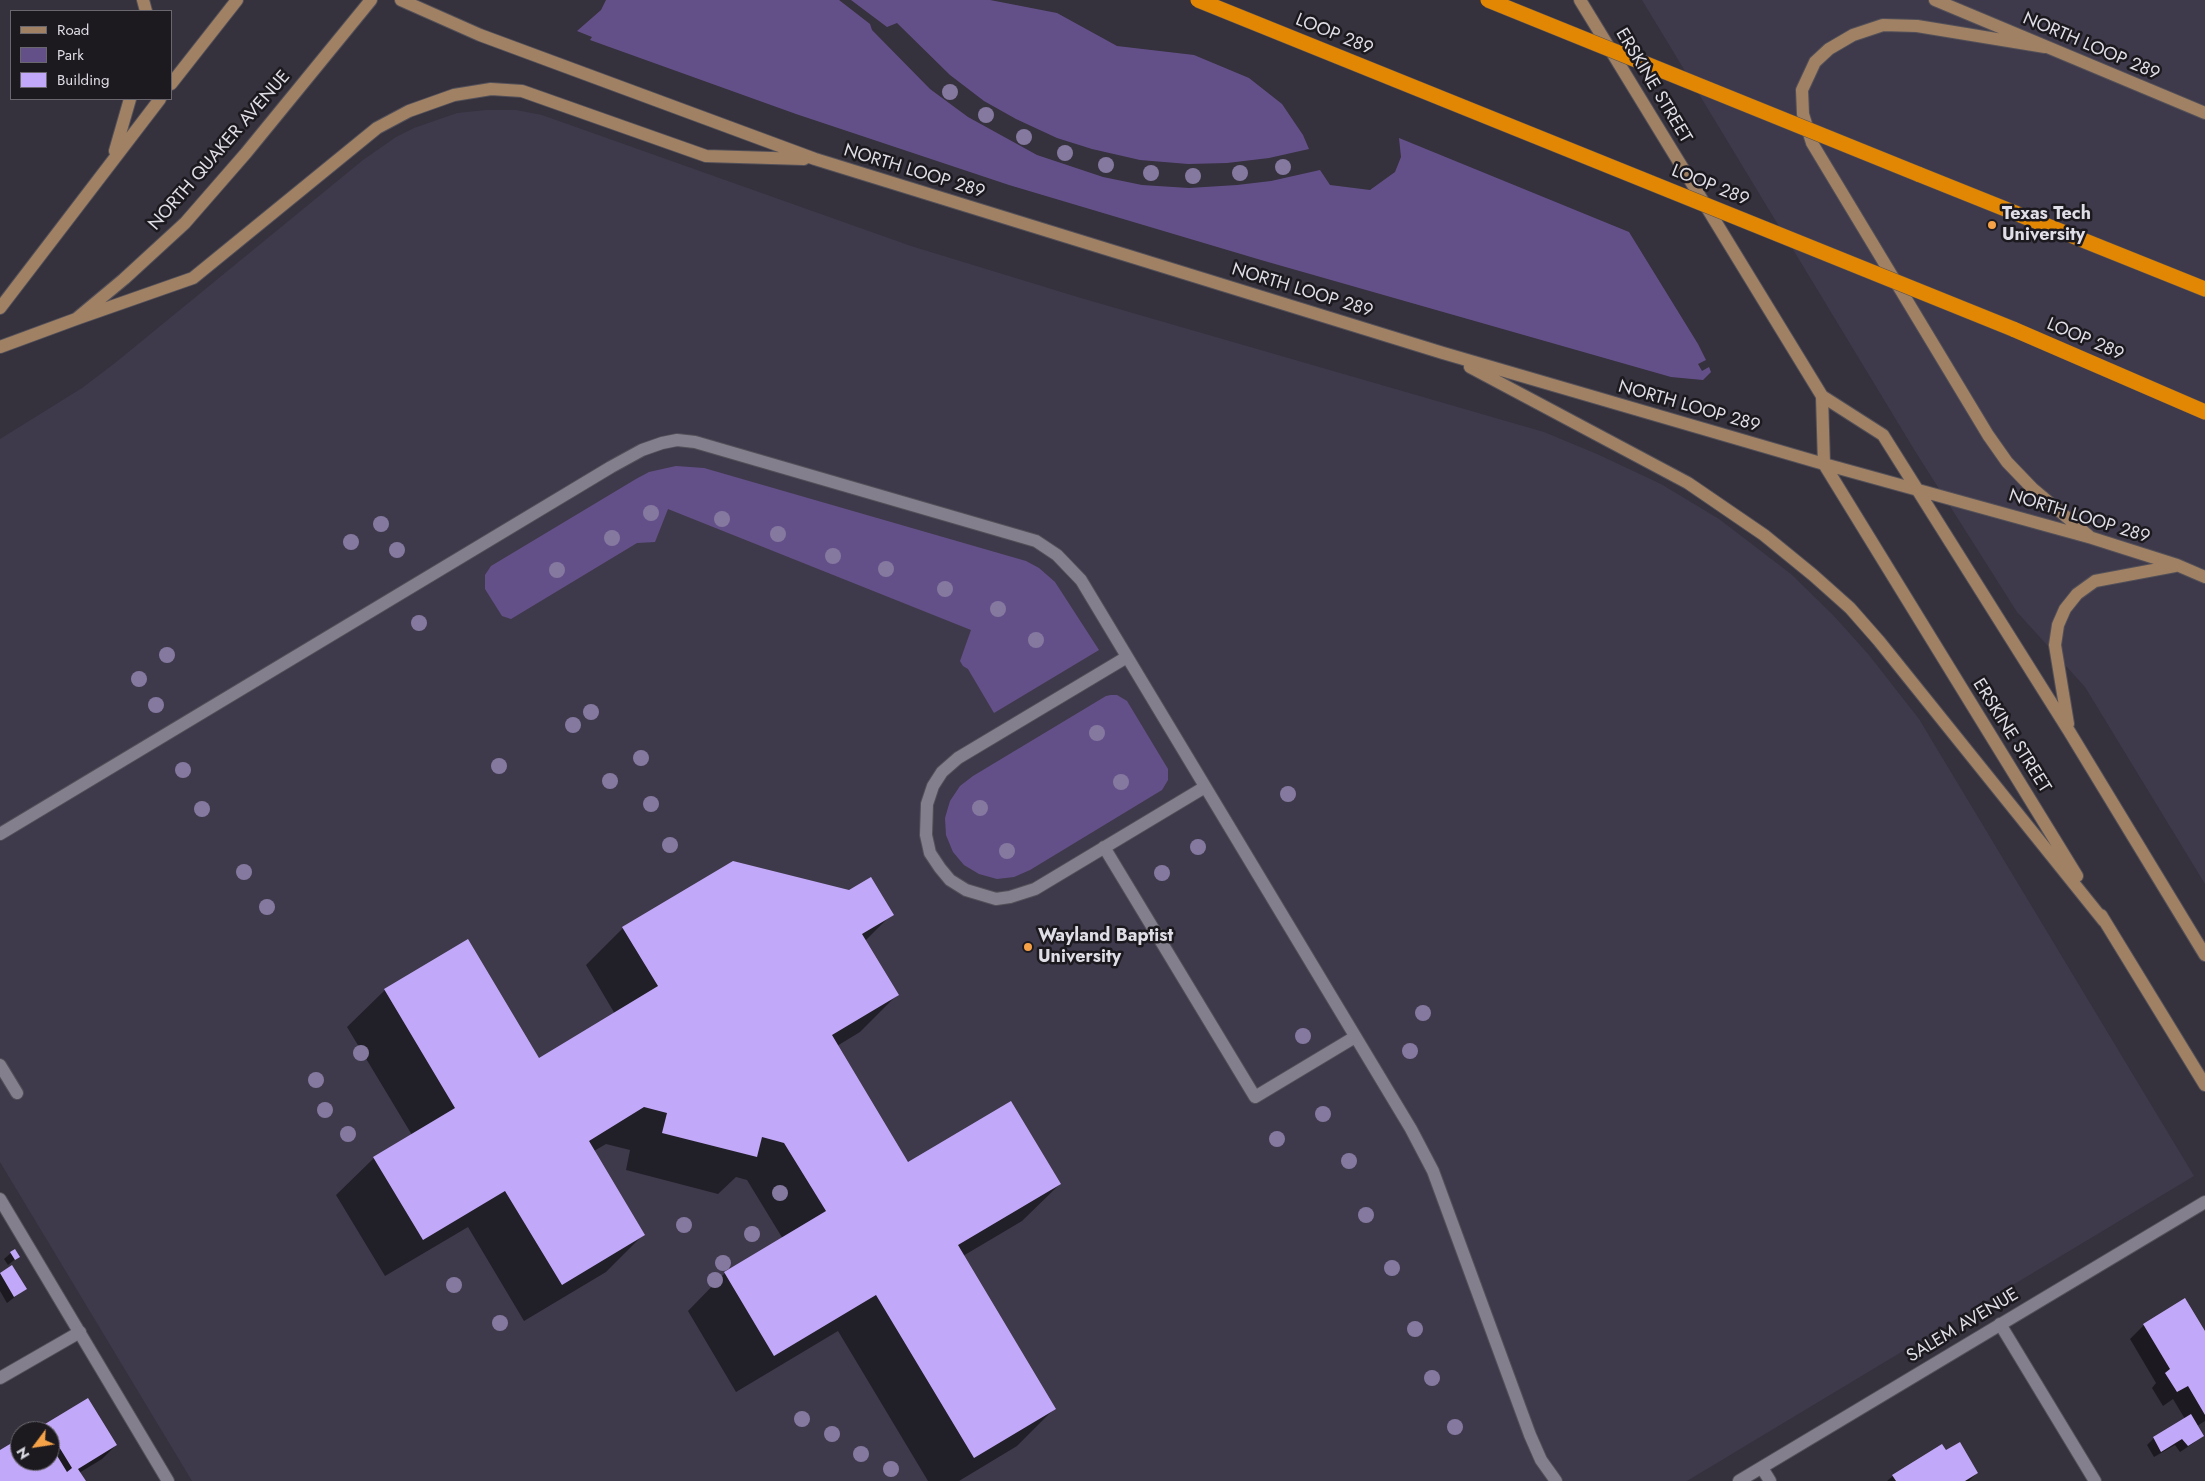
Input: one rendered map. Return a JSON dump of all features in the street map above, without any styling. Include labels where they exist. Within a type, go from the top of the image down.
[{"type":"highway","name":"LOOP 289","points":[[1198,0],[2013,329],[2205,412]]},
{"type":"highway","points":[[1488,0],[2205,290]]},
{"type":"main road","points":[[172,83],[237,0]]},
{"type":"main road","name":"NORTH QUAKER AVENUE","points":[[0,347],[76,319],[124,279],[185,223],[246,153],[371,0]]},
{"type":"main road","name":"NORTH LOOP 289","points":[[400,0],[480,35],[815,159],[1443,353],[1824,464],[2092,538],[2177,565],[2205,576]]},
{"type":"main road","name":"ERSKINE STREET","points":[[1580,0],[1822,396],[1883,435],[1914,488],[2069,731],[2205,955]]},
{"type":"main road","name":"NORTH LOOP 289","points":[[1935,0],[2205,113]]},
{"type":"main road","points":[[2046,47],[1917,26],[1883,25],[1853,35],[1829,49],[1815,62],[1802,90],[1803,114],[1812,143],[1988,435],[2007,462],[2032,488],[2092,538]]},
{"type":"main road","points":[[76,319],[194,278],[377,128],[409,111],[454,95],[491,89],[522,91],[706,156],[815,159]]},
{"type":"main road","points":[[112,159],[130,100]]},
{"type":"main road","points":[[0,308],[112,159],[159,100]]},
{"type":"main road","points":[[1443,353],[1688,483],[1764,535],[1813,575],[1850,608],[1879,641],[2104,921]]},
{"type":"main road","name":"ERSKINE STREET","points":[[1822,396],[1824,464],[2205,1085]]},
{"type":"main road","points":[[2069,731],[2055,645],[2058,625],[2065,609],[2077,594],[2095,581],[2177,565]]},
{"type":"street","points":[[0,834],[611,467],[642,450],[677,440],[696,442],[1036,542],[1057,555],[1081,580],[1411,1129],[1433,1171],[1530,1436],[1541,1460],[1556,1481]]},
{"type":"street","points":[[1127,657],[958,758],[942,772],[933,786],[927,804],[926,835],[930,853],[950,880],[966,890],[996,899],[1003,898],[1034,889],[1205,786]]},
{"type":"street","points":[[1104,847],[1255,1097],[1355,1037]]},
{"type":"street","points":[[0,1065],[17,1092]]},
{"type":"street","points":[[0,1199],[168,1481]]},
{"type":"street","name":"SALEM AVENUE","points":[[1739,1481],[2205,1202]]},
{"type":"street","points":[[2000,1324],[2095,1481]]},
{"type":"street","points":[[0,1378],[80,1332]]},
{"type":"street","points":[[1762,1468],[1770,1481]]},
{"type":"shaded area","name":"Texas Tech University","points":[[1642,0],[2205,0],[2205,884],[2085,687],[2017,612],[1915,451]]},
{"type":"shaded area","name":"Wayland Baptist University","points":[[486,110],[516,110],[542,115],[911,246],[1081,298],[1544,432],[1661,484],[1719,519],[1791,574],[1833,615],[1869,655],[1919,719],[2194,1176],[1687,1481],[192,1481],[0,1162],[0,439],[82,388],[115,363],[363,160],[396,137],[414,128],[457,113]]},
{"type":"green space","points":[[606,0],[839,0],[870,24],[872,30],[930,89],[968,117],[1037,155],[1103,177],[1142,185],[1189,188],[1237,185],[1271,181],[1320,170],[1330,185],[1370,190],[1395,172],[1401,157],[1399,138],[1629,232],[1698,344],[1706,360],[1698,364],[1702,371],[1709,367],[1711,372],[1703,380],[1671,377],[1261,260],[1009,185],[796,114],[590,40],[592,37],[577,31],[601,10]]},
{"type":"green space","points":[[851,0],[990,0],[1057,13],[1117,46],[1194,55],[1249,78],[1282,104],[1303,135],[1309,149],[1269,158],[1227,163],[1188,164],[1140,160],[1092,149],[1057,138],[1016,119],[984,101],[950,75],[897,23],[887,27]]},
{"type":"green space","points":[[676,466],[704,468],[1026,561],[1039,568],[1055,582],[1099,650],[994,713],[968,669],[960,661],[971,630],[668,509],[655,542],[637,543],[511,619],[502,616],[485,589],[485,575],[491,566],[636,479],[649,472]]},
{"type":"green space","points":[[1117,695],[1127,701],[1168,769],[1168,780],[1162,790],[1030,870],[1014,877],[997,879],[979,874],[964,865],[953,852],[946,835],[945,818],[950,801],[960,786],[973,776],[1106,696]]},
{"type":"building","points":[[733,861],[849,890],[871,877],[894,915],[862,934],[899,995],[832,1035],[908,1162],[1011,1101],[1061,1184],[958,1245],[1056,1409],[974,1458],[876,1295],[774,1356],[724,1272],[826,1211],[784,1143],[762,1137],[757,1157],[662,1133],[667,1113],[644,1107],[589,1141],[645,1235],[562,1285],[505,1191],[423,1240],[373,1157],[455,1108],[384,989],[468,939],[539,1058],[658,986],[622,927]]},
{"type":"building","points":[[15,1249],[20,1257],[15,1260],[10,1252]]},
{"type":"building","points":[[12,1265],[27,1289],[14,1297],[0,1273]]},
{"type":"building","points":[[2185,1298],[2205,1331],[2205,1415],[2188,1386],[2177,1392],[2165,1373],[2170,1369],[2143,1324]]},
{"type":"building","points":[[88,1398],[117,1445],[78,1469],[86,1481],[0,1481],[0,1450],[10,1444],[10,1471],[60,1471],[60,1460],[67,1472],[72,1468],[60,1448],[60,1421],[50,1421]]},
{"type":"building","points":[[2191,1414],[2204,1436],[2188,1446],[2182,1439],[2161,1452],[2153,1437]]},
{"type":"building","points":[[1960,1442],[1978,1473],[1965,1481],[1896,1481],[1892,1475],[1942,1444],[1946,1450]]},
{"type":"place","name":"Texas Tech University","points":[[1992,225]]},
{"type":"place","name":"Wayland Baptist University","points":[[1028,947]]}]
